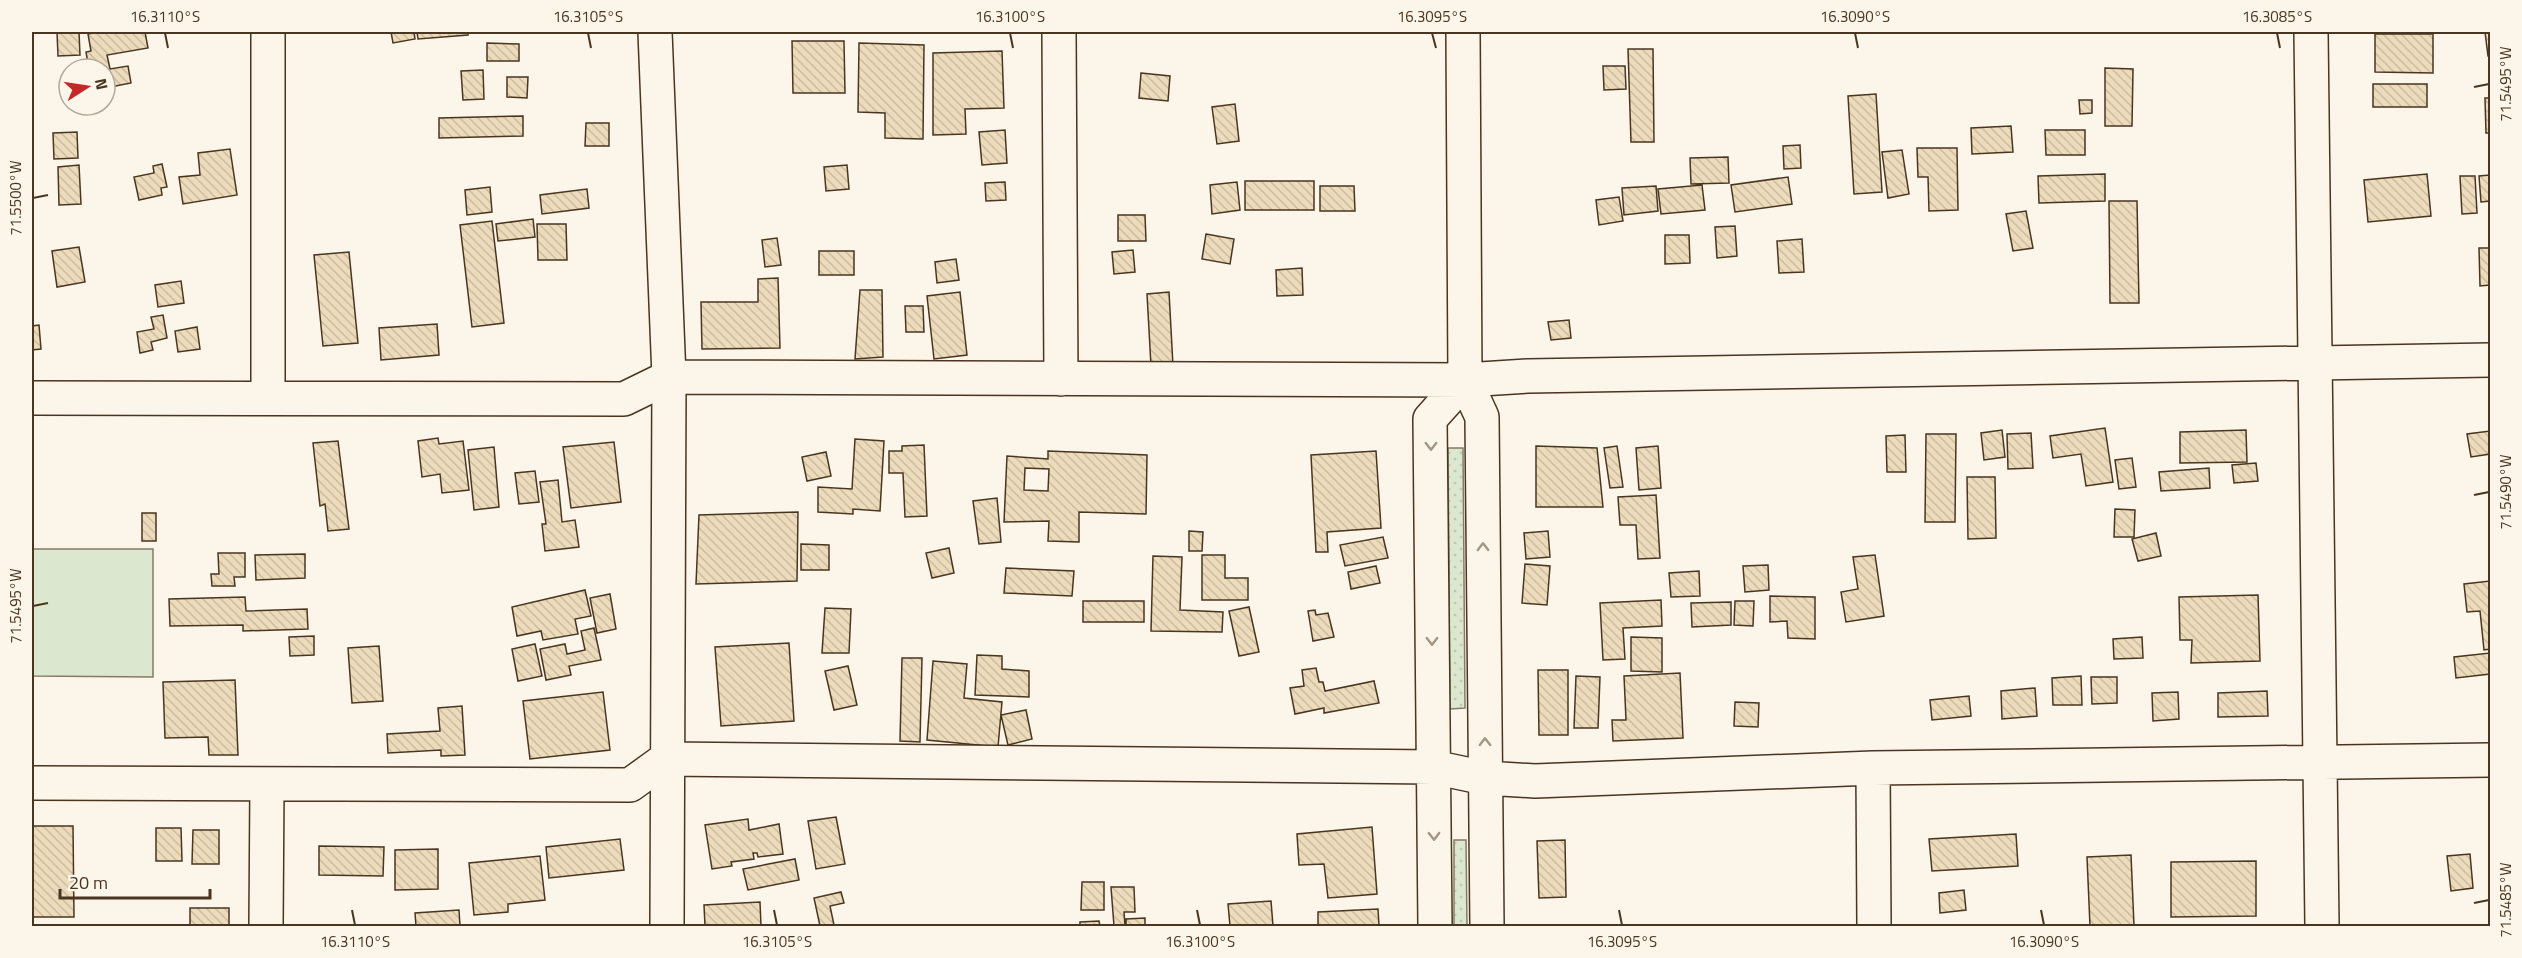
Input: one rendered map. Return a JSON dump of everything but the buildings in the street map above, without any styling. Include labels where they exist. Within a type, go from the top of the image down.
[{"type":"street","points":[[268,32],[268,398]]},
{"type":"street","points":[[655,32],[669,377],[667,927]]},
{"type":"street","points":[[1059,32],[1061,379]]},
{"type":"street","points":[[1463,32],[1465,380],[1482,417],[1486,927]]},
{"type":"street","points":[[2311,32],[2322,927]]},
{"type":"street","points":[[32,398],[624,399],[669,377],[1465,380],[1528,376],[2490,360]]},
{"type":"street","points":[[1436,927],[1430,419],[1465,380]]},
{"type":"street","points":[[32,783],[630,785],[666,759],[1433,768],[1485,778],[1535,781],[1873,768],[2320,760],[2490,760]]},
{"type":"street","points":[[1873,768],[1874,927]]},
{"type":"street","points":[[266,927],[267,784]]},
{"type":"green space","points":[[1448,448],[1463,448],[1465,708],[1450,709]]},
{"type":"green space","points":[[32,549],[153,549],[153,677],[32,676]]},
{"type":"green space","points":[[1454,840],[1466,840],[1467,926],[1454,926]]}]
